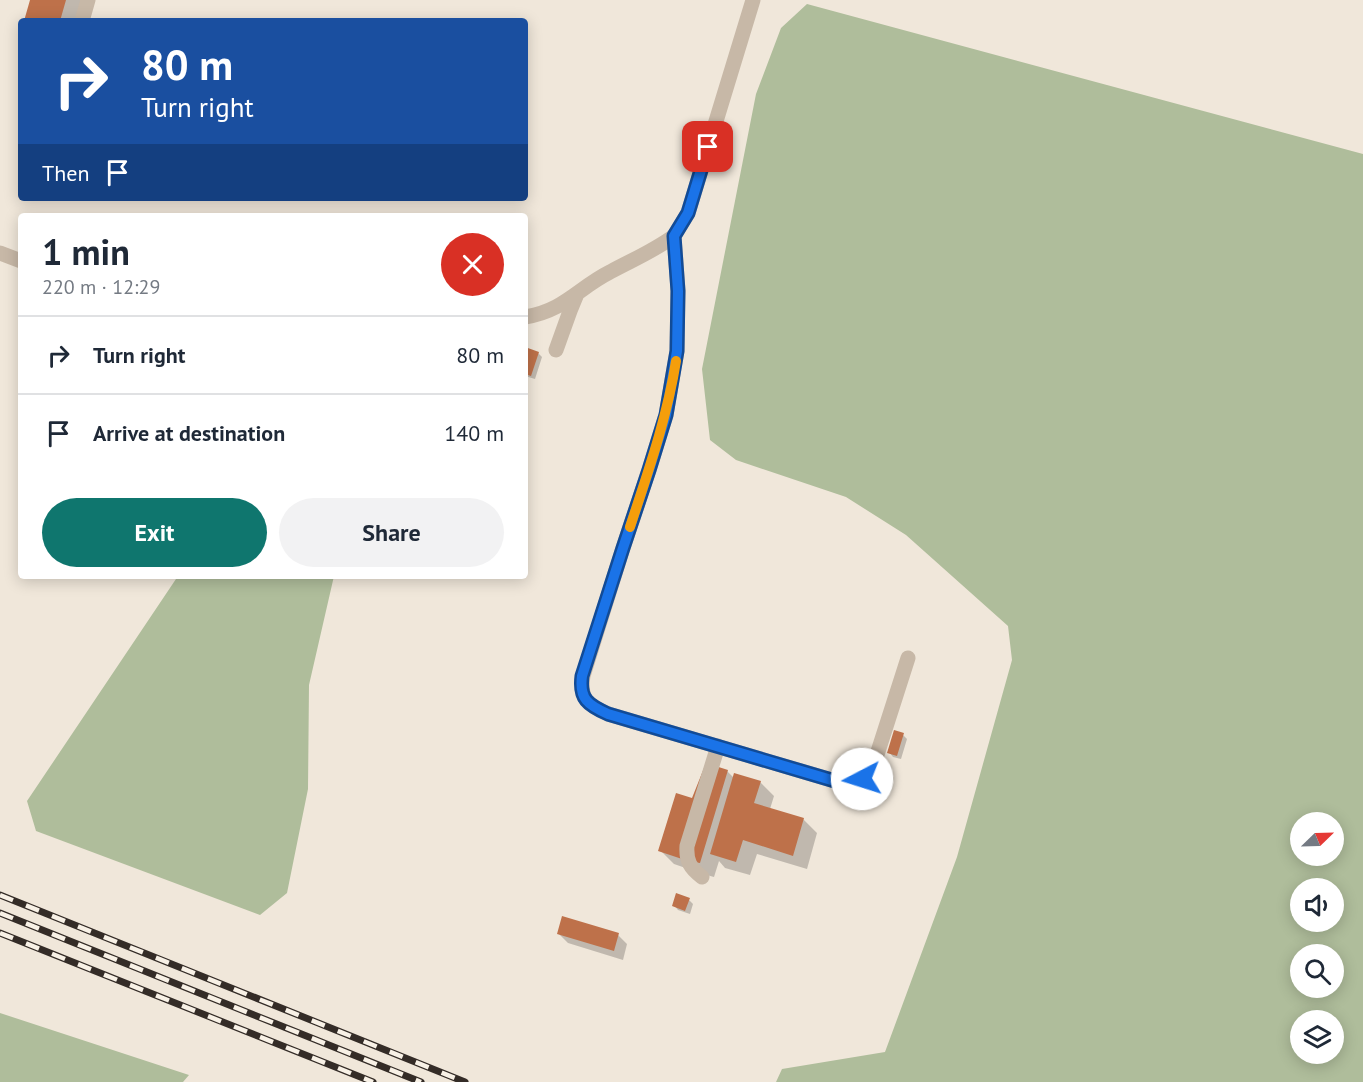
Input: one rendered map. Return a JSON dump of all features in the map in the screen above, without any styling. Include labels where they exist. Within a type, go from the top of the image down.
[{"type":"lane","points":[[83,18],[88,0]]},
{"type":"lane","points":[[528,317],[560,306],[590,283],[663,245],[674,236],[688,213],[753,0]]},
{"type":"lane","points":[[674,236],[679,318],[672,387],[649,470],[582,676],[580,688],[582,695],[596,709],[608,714],[845,784],[855,784],[869,772],[874,764],[908,658]]},
{"type":"lane","points":[[0,253],[18,260]]},
{"type":"lane","points":[[556,350],[578,294]]},
{"type":"lane","points":[[702,877],[688,861],[687,846],[718,746]]},
{"type":"green space","points":[[807,4],[1363,154],[1363,1082],[776,1082],[782,1069],[885,1052],[957,857],[1012,660],[1008,626],[906,535],[846,497],[736,460],[710,440],[702,369],[756,94],[781,28]]},
{"type":"green space","points":[[176,579],[333,579],[309,685],[308,789],[287,893],[260,915],[36,831],[27,801]]},
{"type":"green space","points":[[0,1013],[189,1075],[183,1082],[0,1082]]},
{"type":"building","points":[[30,0],[66,0],[61,18],[25,18]]},
{"type":"building","points":[[528,348],[539,352],[531,376],[528,375]]},
{"type":"building","points":[[894,730],[904,733],[897,756],[887,753]]},
{"type":"building","points":[[706,763],[728,770],[700,863],[658,851],[676,793],[692,798]]},
{"type":"building","points":[[734,773],[761,781],[754,803],[804,818],[793,856],[743,840],[736,862],[710,854]]},
{"type":"building","points":[[676,893],[690,898],[685,911],[672,906]]},
{"type":"building","points":[[562,916],[619,933],[614,951],[557,934]]},
{"type":"railway","points":[[0,895],[465,1082]]},
{"type":"railway","points":[[0,913],[421,1082]]},
{"type":"railway","points":[[0,933],[373,1082]]},
{"type":"slow traffic","points":[[630,527],[666,415],[676,361]]},
{"type":"route","points":[[708,147],[688,213],[674,236],[679,318],[677,351],[666,415],[580,688],[586,701],[596,709],[608,714],[845,784],[855,784],[862,779]]}]
